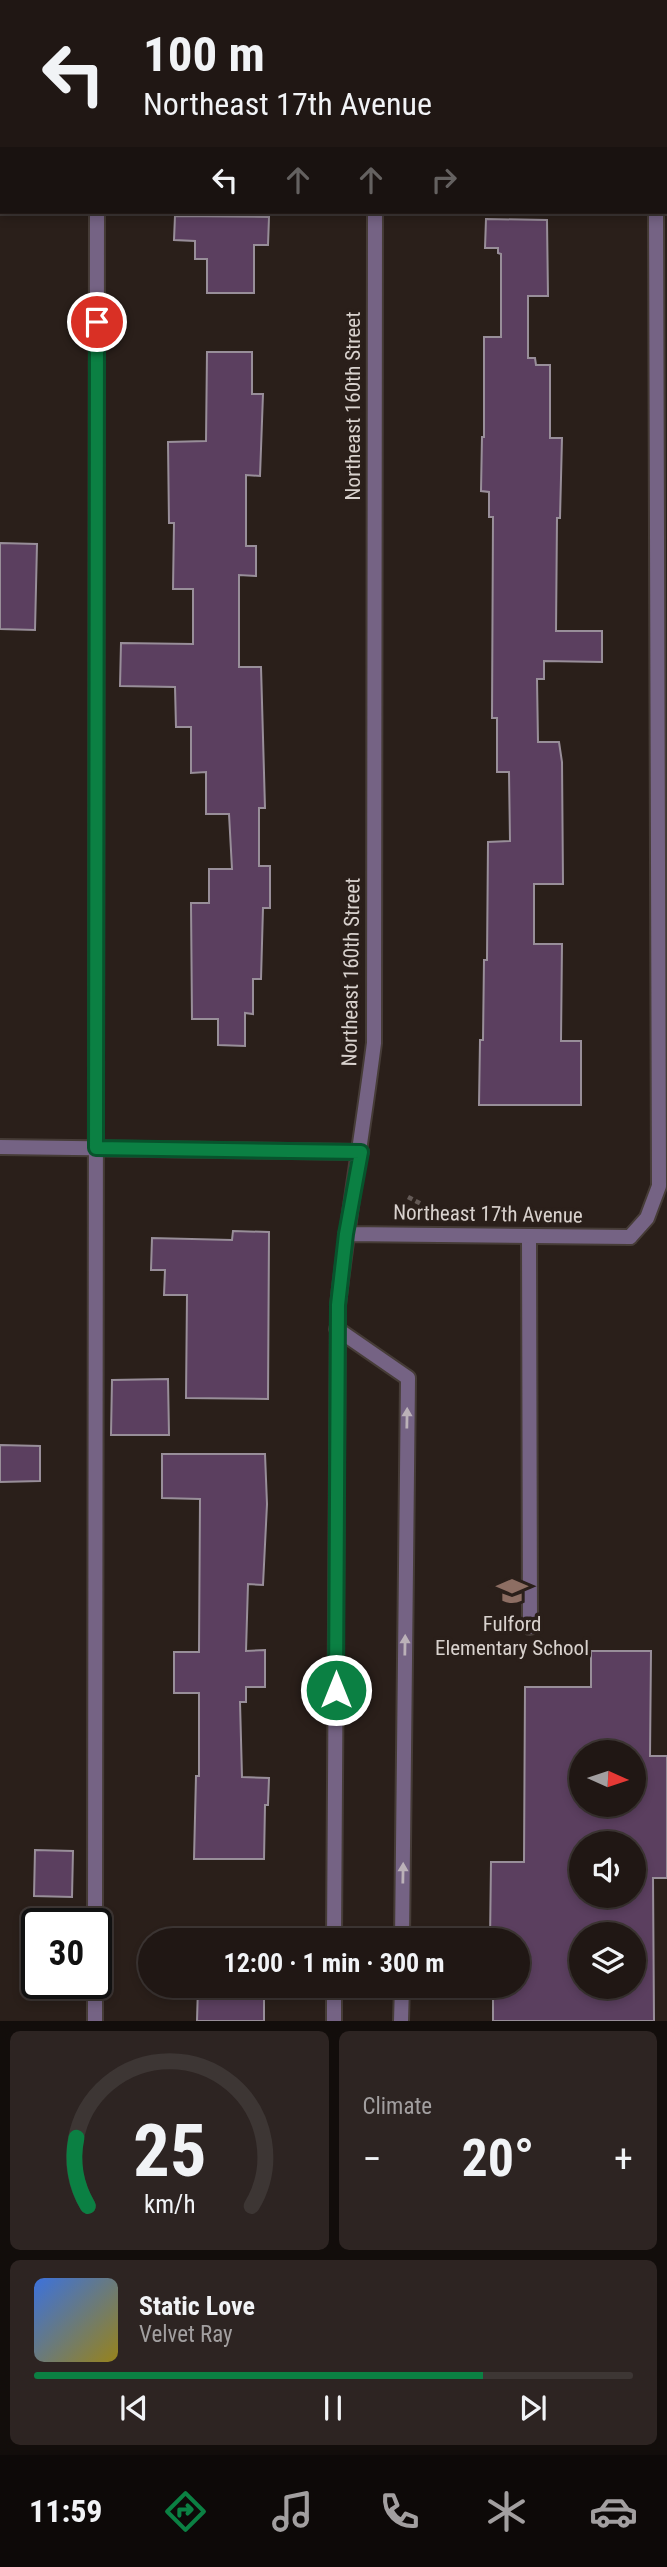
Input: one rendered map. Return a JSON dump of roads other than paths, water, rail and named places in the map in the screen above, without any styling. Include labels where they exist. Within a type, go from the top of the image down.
[{"type":"street","points":[[95,1908],[97,214]]},
{"type":"street","name":"Northeast 160th Street","points":[[334,1928],[338,1305],[374,1043],[375,214]]},
{"type":"street","name":"Northeast 17th Avenue","points":[[346,1234],[630,1237],[647,1218],[659,1186],[656,214]]},
{"type":"street","points":[[0,1147],[361,1152]]},
{"type":"street","points":[[529,1236],[530,1627]]},
{"type":"street","points":[[338,1329],[408,1378],[402,1928]]},
{"type":"street","points":[[334,1998],[334,2021]]},
{"type":"street","points":[[401,2021],[402,1998]]},
{"type":"street","points":[[94,1999],[94,2021]]},
{"type":"place","name":"Fulford Elementary School","points":[[512,1591]]}]
